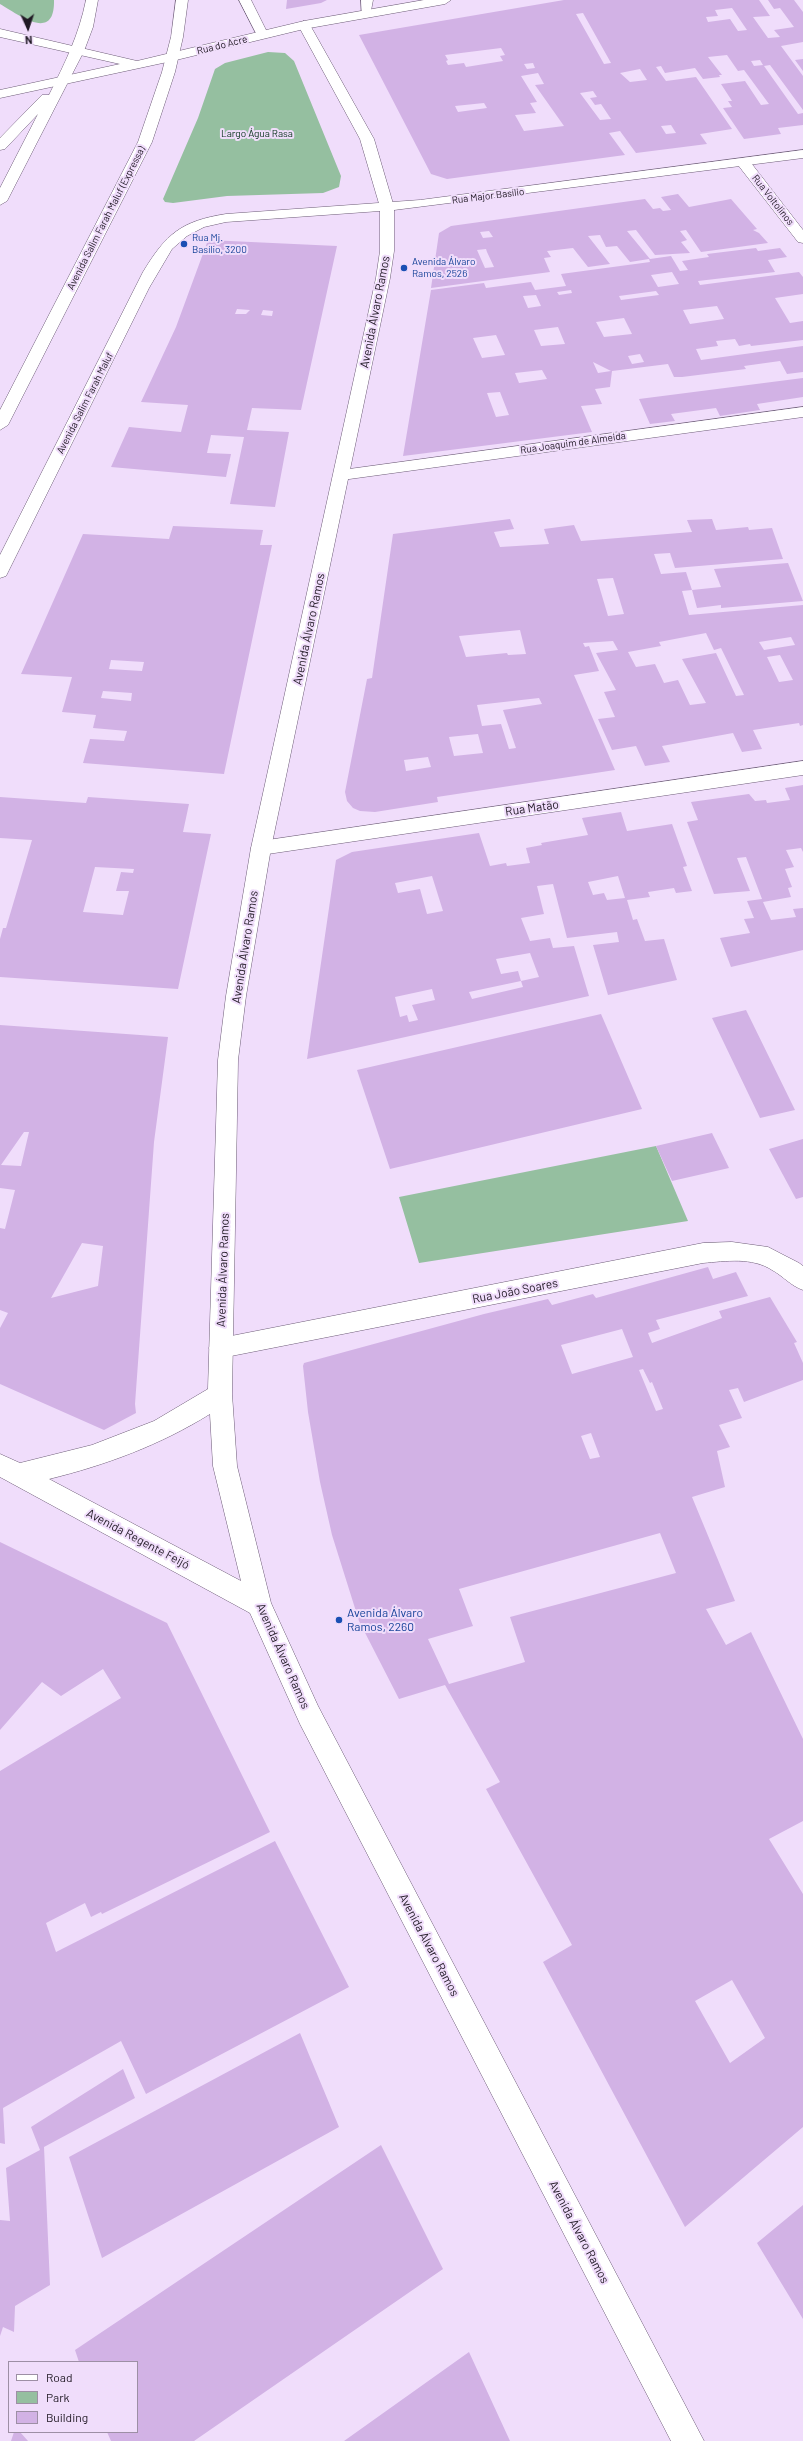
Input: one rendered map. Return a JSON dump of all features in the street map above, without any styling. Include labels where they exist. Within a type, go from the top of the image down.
[{"type":"main road","points":[[0,201],[65,80],[88,27],[92,0]]},
{"type":"main road","name":"Avenida Salim Farah Maluf (Expressa)","points":[[0,425],[144,142],[160,103],[172,57],[182,0]]},
{"type":"main road","points":[[245,0],[262,34]]},
{"type":"main road","name":"Rua do Acre","points":[[0,94],[172,57],[304,25],[366,6],[445,0]]},
{"type":"main road","name":"Avenida Álvaro Ramos","points":[[304,25],[367,139],[387,207],[387,251],[383,278],[342,475],[261,848],[236,996],[228,1060],[221,1348],[220,1394],[225,1466],[259,1604],[309,1715],[688,2441]]},
{"type":"main road","points":[[0,33],[32,42],[140,64]]},
{"type":"main road","points":[[0,146],[65,80]]},
{"type":"main road","name":"Rua Major Basílio","points":[[176,237],[202,222],[226,218],[387,207],[803,154]]},
{"type":"main road","name":"Rua Voltolinos","points":[[743,162],[803,239]]},
{"type":"main road","name":"Avenida Salim Farah Maluf","points":[[0,572],[139,294],[165,249],[176,237]]},
{"type":"main road","name":"Rua Joaquim de Almeida","points":[[342,475],[803,412]]},
{"type":"main road","name":"Rua Matão","points":[[261,848],[803,768]]},
{"type":"main road","name":"Rua João Soares","points":[[221,1348],[704,1253],[734,1250],[757,1252],[776,1259],[803,1280]]},
{"type":"main road","name":"Avenida Regente Feijó","points":[[9,1470],[72,1463],[118,1448],[161,1430],[220,1394]]},
{"type":"main road","name":"Avenida Regente Feijó","points":[[9,1470],[259,1604]]},
{"type":"green space","points":[[0,0],[54,0],[53,13],[49,20],[42,23],[34,22],[0,4]]},
{"type":"green space","name":"Largo Água Rasa","points":[[268,52],[285,53],[294,61],[341,176],[339,187],[323,193],[227,196],[173,203],[165,202],[163,199],[198,118],[215,69],[225,63]]},
{"type":"green space","points":[[656,1146],[688,1221],[419,1263],[399,1197]]},
{"type":"building","points":[[287,0],[327,0],[321,3],[286,9]]},
{"type":"building","points":[[564,0],[759,0],[770,16],[753,17],[768,38],[780,37],[774,30],[794,27],[780,8],[774,9],[768,0],[794,0],[803,12],[803,42],[781,46],[803,76],[803,110],[770,65],[764,66],[798,114],[803,113],[803,125],[778,128],[781,134],[744,139],[723,108],[732,107],[728,101],[732,101],[721,84],[745,81],[761,105],[769,104],[744,70],[738,71],[727,55],[708,57],[722,75],[719,75],[720,77],[703,79],[695,68],[665,73],[661,66],[656,67],[666,81],[696,77],[732,129],[700,134],[707,144],[636,153],[620,131],[609,133],[625,155],[447,179],[431,174],[359,35]],"holes":[[[732,8],[747,30],[738,31],[730,19],[708,22],[706,17],[718,16],[715,10]],[[583,13],[611,63],[604,64],[576,14]],[[501,48],[505,55],[500,56],[503,61],[466,67],[464,63],[448,65],[446,61],[448,60],[445,55]],[[760,60],[763,65],[754,66],[751,61]],[[533,63],[535,68],[527,69],[524,64]],[[640,69],[647,80],[630,82],[620,73]],[[538,73],[544,84],[535,85],[564,126],[524,131],[515,115],[536,113],[530,103],[537,102],[521,76]],[[593,91],[597,97],[590,98],[595,105],[601,104],[611,119],[600,120],[580,93]],[[484,103],[487,108],[458,112],[455,106]],[[671,125],[676,133],[666,134],[661,126]]]},
{"type":"building","points":[[803,59],[803,71],[795,60]]},
{"type":"building","points":[[678,194],[689,207],[731,199],[757,229],[753,230],[759,233],[768,243],[701,252],[686,230],[680,231],[687,240],[681,242],[690,253],[655,255],[636,230],[627,231],[650,259],[671,256],[680,271],[688,270],[682,261],[709,257],[707,254],[756,248],[758,251],[780,248],[787,257],[768,260],[775,272],[698,281],[700,285],[799,272],[803,277],[803,294],[775,298],[790,323],[803,321],[803,340],[751,346],[750,344],[739,346],[735,339],[716,341],[718,346],[696,349],[701,360],[803,346],[803,372],[787,374],[780,361],[744,366],[746,369],[682,377],[674,377],[668,364],[612,371],[610,387],[595,389],[602,404],[581,406],[592,432],[403,456],[431,290],[484,283],[486,288],[531,282],[535,290],[566,286],[561,274],[650,262],[649,259],[630,262],[617,246],[606,247],[600,235],[588,236],[610,264],[588,267],[573,248],[547,251],[551,257],[544,258],[550,272],[431,288],[439,233],[451,226],[645,199],[653,209],[660,208],[663,211],[671,210],[661,197]],"holes":[[[489,231],[493,237],[483,238],[480,232]],[[486,249],[494,267],[485,268],[477,250]],[[672,272],[679,284],[658,287],[651,275]],[[571,290],[572,293],[559,295],[557,292]],[[656,291],[659,295],[621,300],[619,296]],[[536,295],[541,306],[528,308],[523,296]],[[717,306],[724,319],[690,324],[683,310]],[[624,318],[632,334],[604,337],[596,322]],[[558,327],[565,344],[541,346],[534,330]],[[496,335],[505,355],[482,358],[473,338]],[[640,354],[644,362],[632,364],[628,356]],[[593,362],[611,371],[598,373]],[[542,370],[547,379],[519,383],[515,373]],[[500,392],[509,415],[496,417],[487,393]]]},
{"type":"building","points":[[208,240],[337,246],[301,410],[252,408],[247,430],[289,432],[275,507],[230,504],[244,437],[211,435],[207,453],[231,454],[226,477],[111,467],[129,427],[181,432],[188,405],[141,402],[176,327]],"holes":[[[237,309],[250,310],[246,314],[235,314]],[[263,310],[273,311],[272,316],[261,315]]]},
{"type":"building","points":[[803,378],[803,397],[757,404],[760,410],[720,416],[716,408],[671,414],[675,421],[650,424],[639,399]]},
{"type":"building","points":[[510,519],[514,529],[494,532],[500,547],[549,544],[544,529],[574,525],[581,541],[692,532],[687,520],[712,519],[716,530],[748,527],[749,530],[772,528],[783,559],[675,568],[670,553],[654,554],[661,574],[686,572],[692,590],[682,591],[689,615],[803,605],[803,725],[800,726],[799,723],[753,730],[762,749],[742,752],[733,733],[662,746],[670,762],[645,766],[636,746],[612,750],[598,719],[615,717],[604,692],[616,690],[596,653],[618,650],[613,641],[583,643],[585,647],[589,646],[599,671],[574,675],[615,770],[437,797],[438,802],[375,812],[360,811],[353,808],[347,801],[345,792],[367,679],[372,678],[393,534]],"holes":[[[613,578],[624,614],[608,616],[597,579]],[[520,630],[526,654],[508,655],[507,653],[466,657],[459,636]],[[706,633],[714,650],[721,648],[744,695],[736,696],[716,653],[682,659],[706,703],[690,705],[678,680],[664,683],[655,664],[636,667],[628,652],[661,646],[659,642]],[[791,637],[795,645],[764,650],[759,642]],[[780,655],[793,680],[779,682],[767,657]],[[539,698],[542,704],[503,710],[516,748],[509,749],[501,724],[482,726],[477,705]],[[478,734],[483,753],[454,756],[449,737]],[[428,757],[431,767],[406,771],[404,760]]]},
{"type":"building","points":[[173,526],[263,530],[260,545],[272,545],[224,774],[83,763],[90,739],[124,741],[127,731],[93,728],[96,715],[62,712],[72,677],[21,674],[83,534],[169,539]],"holes":[[[111,660],[144,662],[142,671],[109,669]],[[103,691],[132,693],[131,701],[101,698]]]},
{"type":"building","points":[[788,563],[803,601],[721,608],[721,605],[697,608],[692,590],[721,587],[714,569]]},
{"type":"building","points":[[803,785],[803,852],[801,848],[786,850],[794,867],[785,869],[792,887],[788,888],[791,897],[763,902],[771,920],[796,917],[793,909],[803,908],[803,950],[731,967],[720,938],[750,933],[744,919],[754,918],[747,901],[762,899],[746,857],[737,858],[750,891],[714,894],[687,822],[698,820],[691,802],[749,794],[755,801],[766,800],[767,803],[790,800],[785,788]]},
{"type":"building","points":[[0,797],[86,803],[88,797],[189,804],[183,832],[211,834],[178,989],[0,977],[0,939],[3,928],[6,928],[32,840],[0,838]],"holes":[[[95,867],[134,869],[133,873],[121,872],[116,891],[129,891],[123,915],[83,912]]]},
{"type":"building","points":[[621,812],[627,831],[672,824],[687,866],[683,867],[692,891],[676,893],[674,888],[648,892],[650,897],[627,900],[633,920],[637,919],[645,941],[664,939],[677,980],[608,995],[593,945],[619,942],[617,932],[567,938],[553,884],[537,886],[544,914],[521,918],[530,941],[550,938],[553,948],[574,946],[589,996],[307,1059],[336,860],[352,852],[479,833],[490,866],[506,863],[507,866],[530,863],[526,848],[542,845],[541,843],[588,835],[582,818]],"holes":[[[432,876],[443,911],[427,914],[420,889],[398,893],[395,883]],[[618,876],[625,898],[607,900],[604,893],[593,895],[588,882]],[[530,953],[539,977],[521,981],[518,971],[501,974],[496,959]],[[521,981],[523,987],[472,999],[469,992]],[[432,989],[435,1000],[412,1005],[418,1020],[409,1022],[407,1015],[400,1017],[395,997]]]},
{"type":"building","points":[[746,1010],[795,1110],[760,1118],[712,1018]]},
{"type":"building","points":[[601,1014],[642,1109],[390,1169],[357,1070]]},
{"type":"building","points":[[0,1025],[168,1037],[154,1142],[135,1404],[136,1413],[104,1430],[0,1384],[0,1328],[8,1313],[0,1310],[0,1228],[5,1229],[15,1190],[0,1188]],"holes":[[[24,1132],[29,1132],[21,1166],[1,1165]],[[82,1243],[103,1246],[98,1286],[51,1298]]]},
{"type":"building","points":[[712,1133],[729,1168],[672,1181],[656,1146]]},
{"type":"building","points":[[803,1139],[803,1197],[796,1199],[769,1149]]},
{"type":"building","points":[[708,1267],[713,1279],[736,1272],[748,1296],[656,1320],[660,1329],[648,1333],[652,1343],[722,1318],[719,1311],[770,1297],[797,1342],[794,1343],[803,1363],[803,1380],[744,1402],[738,1388],[729,1390],[742,1418],[719,1425],[730,1447],[717,1451],[725,1487],[692,1497],[735,1601],[706,1609],[726,1645],[751,1632],[803,1739],[803,1821],[769,1839],[803,1894],[803,2127],[685,2227],[543,1962],[572,1945],[486,1789],[500,1782],[445,1685],[399,1699],[359,1621],[332,1535],[320,1482],[308,1412],[303,1366],[304,1363],[484,1314],[548,1299],[552,1305],[593,1294],[596,1298]],"holes":[[[622,1329],[633,1357],[572,1374],[561,1345]],[[643,1369],[650,1383],[652,1382],[663,1409],[656,1411],[639,1370]],[[591,1433],[600,1457],[590,1459],[581,1436]],[[660,1533],[676,1573],[510,1617],[525,1662],[449,1684],[428,1639],[473,1626],[459,1589]],[[732,1980],[765,2038],[730,2063],[695,2001]]]},
{"type":"building","points":[[0,1542],[167,1623],[270,1832],[102,1914],[101,1912],[91,1917],[85,1903],[46,1923],[56,1952],[275,1841],[349,1987],[146,2094],[121,2041],[3,2108],[5,2144],[0,2143],[0,1771],[121,1698],[103,1669],[61,1696],[42,1682],[0,1730]]},
{"type":"building","points":[[300,2033],[339,2127],[102,2258],[69,2157]]},
{"type":"building","points":[[123,2069],[135,2098],[44,2147],[50,2285],[15,2306],[14,2332],[3,2327],[0,2336],[0,2220],[10,2221],[6,2168],[40,2150],[31,2127]]},
{"type":"building","points":[[381,2145],[443,2269],[194,2441],[111,2441],[107,2433],[138,2433],[138,2361],[79,2361],[75,2350]]},
{"type":"building","points":[[803,2205],[803,2319],[757,2243]]},
{"type":"building","points":[[469,2352],[510,2441],[344,2441]]},
{"type":"building","points":[[14,2433],[21,2433],[28,2441],[11,2441]]},
{"type":"place","name":"Rua Mj. Basílio, 3200","points":[[184,244]]},
{"type":"place","name":"Avenida Álvaro Ramos, 2526","points":[[404,268]]},
{"type":"place","name":"Avenida Álvaro Ramos, 2260","points":[[339,1620]]}]
